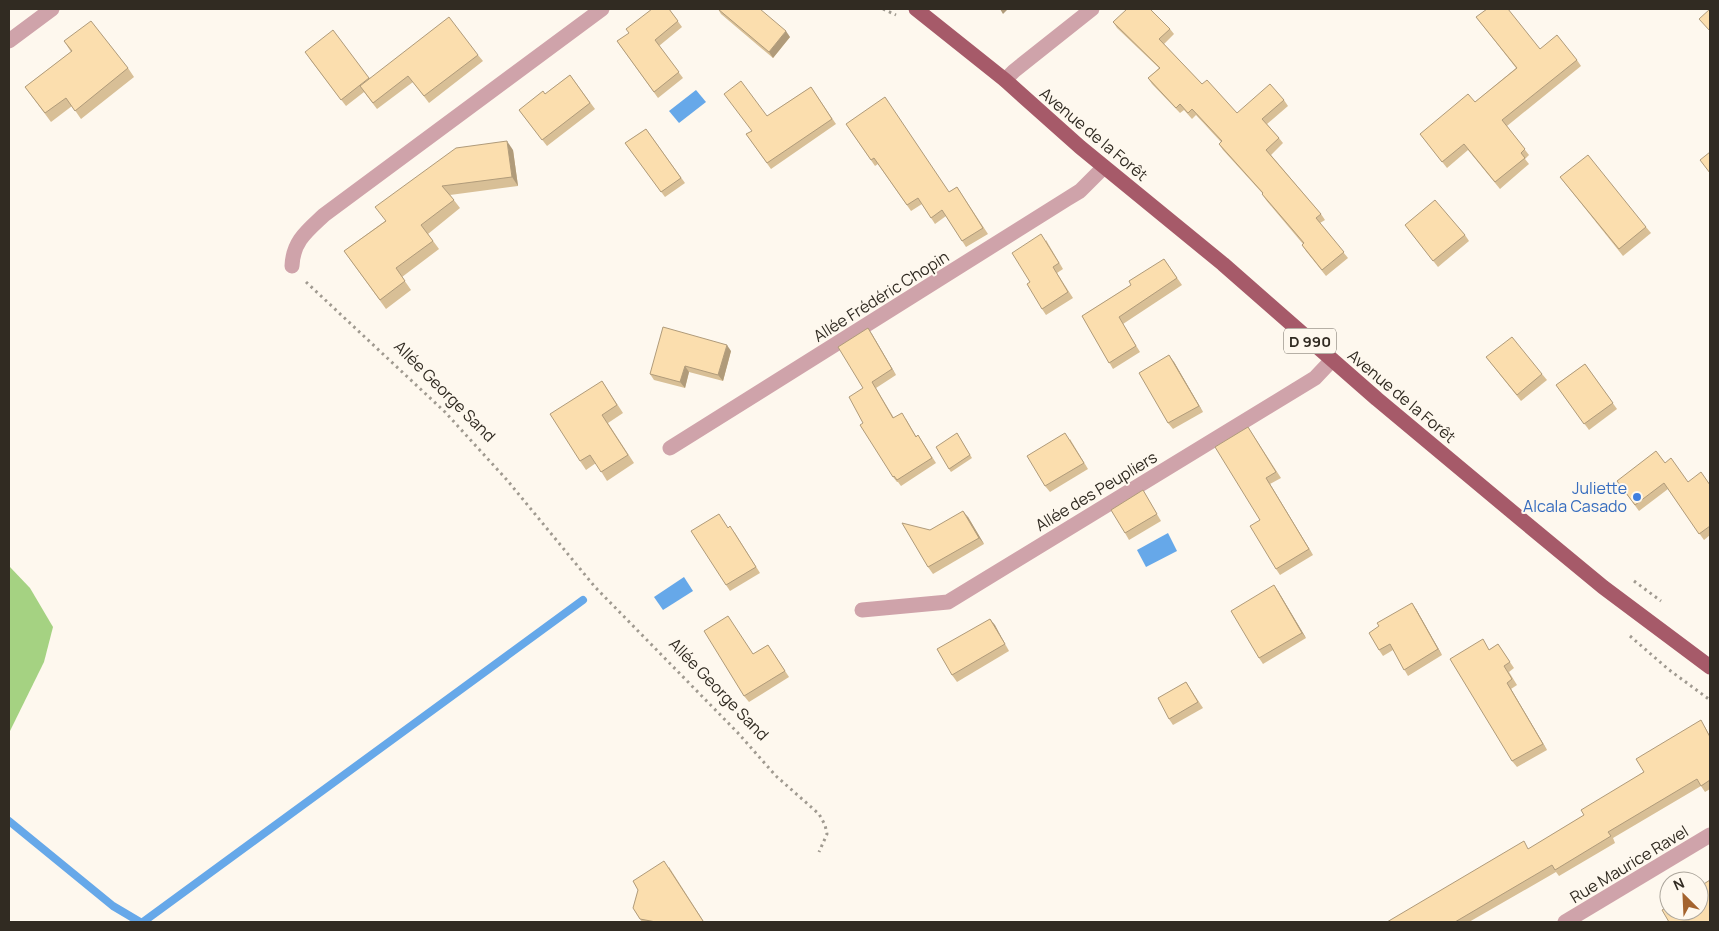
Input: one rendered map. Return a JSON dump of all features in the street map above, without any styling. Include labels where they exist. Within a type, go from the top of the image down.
[{"type":"main road","name":"Avenue de la Forêt","points":[[916,9],[1004,80],[1104,167],[1222,264],[1332,360],[1603,587],[1710,667]]},
{"type":"street","points":[[9,41],[52,9]]},
{"type":"street","points":[[292,266],[292,254],[298,241],[324,215],[602,9]]},
{"type":"street","points":[[1004,80],[1092,9]]},
{"type":"street","name":"Allée Frédéric Chopin","points":[[670,448],[1080,191],[1104,167]]},
{"type":"street","name":"Allée des Peupliers","points":[[862,610],[948,602],[1315,378],[1332,360]]},
{"type":"street","name":"Rue Maurice Ravel","points":[[1565,922],[1710,835]]},
{"type":"path","name":"Allée George Sand","points":[[292,266],[307,283],[446,412],[507,480],[595,587],[725,719],[776,776],[819,814],[827,834],[819,852]]},
{"type":"green space","points":[[9,566],[30,588],[53,627],[44,662],[9,733]]},
{"type":"water","points":[[696,90],[706,102],[679,123],[669,111]]},
{"type":"water","points":[[1168,533],[1177,551],[1146,567],[1137,550]]},
{"type":"water","points":[[684,577],[693,591],[663,610],[654,597]]},
{"type":"building","points":[[652,9],[669,9],[678,21],[655,40],[679,72],[654,92],[617,41],[629,33],[626,29]]},
{"type":"building","points":[[718,9],[760,9],[786,31],[769,52]]},
{"type":"building","points":[[1127,9],[1150,9],[1170,29],[1159,39],[1202,84],[1207,80],[1237,113],[1270,84],[1284,100],[1262,119],[1279,138],[1266,150],[1321,214],[1316,218],[1344,252],[1322,270],[1302,245],[1304,243],[1219,144],[1222,141],[1192,109],[1188,113],[1180,104],[1176,108],[1148,78],[1160,68],[1113,22]]},
{"type":"building","points":[[1487,9],[1508,9],[1540,49],[1557,35],[1577,60],[1502,120],[1525,149],[1521,153],[1525,158],[1495,182],[1464,144],[1442,162],[1420,134],[1468,94],[1475,102],[1517,68],[1476,17]]},
{"type":"building","points":[[1710,9],[1710,31],[1699,19]]},
{"type":"building","points":[[449,17],[478,55],[424,96],[408,76],[373,103],[360,86]]},
{"type":"building","points":[[91,21],[128,68],[75,111],[66,98],[45,113],[25,87],[72,51],[64,41]]},
{"type":"building","points":[[333,30],[369,78],[341,100],[305,52]]},
{"type":"building","points":[[570,75],[590,103],[542,140],[519,110],[543,91],[545,94]]},
{"type":"building","points":[[741,81],[767,116],[811,87],[832,119],[767,163],[746,134],[752,131],[724,94]]},
{"type":"building","points":[[885,97],[949,192],[957,187],[983,228],[962,241],[942,210],[931,218],[918,198],[907,205],[874,158],[871,160],[846,124]]},
{"type":"building","points":[[646,129],[681,178],[661,192],[625,143]]},
{"type":"building","points":[[507,141],[512,177],[442,186],[454,200],[421,225],[433,241],[396,268],[405,281],[380,300],[344,251],[386,221],[375,207],[456,148]]},
{"type":"building","points":[[1710,152],[1710,173],[1700,160]]},
{"type":"building","points":[[1588,155],[1646,227],[1619,249],[1560,177]]},
{"type":"building","points":[[1435,200],[1465,235],[1433,261],[1405,225]]},
{"type":"building","points":[[1041,234],[1059,263],[1053,267],[1068,292],[1042,309],[1027,284],[1030,282],[1012,253]]},
{"type":"building","points":[[1164,259],[1177,278],[1119,317],[1136,346],[1109,363],[1082,316],[1131,285],[1129,281]]},
{"type":"building","points":[[663,327],[727,345],[718,375],[685,366],[680,382],[650,374]]},
{"type":"building","points":[[868,328],[892,369],[872,382],[893,418],[902,413],[916,437],[918,435],[932,458],[897,480],[893,477],[860,425],[863,423],[849,397],[863,388],[838,347]]},
{"type":"building","points":[[1512,337],[1542,374],[1517,395],[1486,357]]},
{"type":"building","points":[[1169,355],[1199,406],[1168,423],[1139,373]]},
{"type":"building","points":[[1585,364],[1613,403],[1584,424],[1556,385]]},
{"type":"building","points":[[602,381],[617,405],[602,415],[628,455],[601,472],[590,455],[580,461],[550,414]]},
{"type":"building","points":[[1248,427],[1276,472],[1266,478],[1309,549],[1276,569],[1250,526],[1260,520],[1215,447]]},
{"type":"building","points":[[957,433],[970,455],[949,469],[936,447]]},
{"type":"building","points":[[1065,433],[1084,463],[1045,486],[1027,456]]},
{"type":"building","points":[[1656,451],[1665,463],[1671,458],[1688,482],[1701,472],[1710,485],[1710,526],[1699,534],[1664,483],[1635,505],[1617,481]]},
{"type":"building","points":[[1143,490],[1157,514],[1125,533],[1111,510]]},
{"type":"building","points":[[963,511],[979,538],[928,567],[902,523],[930,530]]},
{"type":"building","points":[[719,514],[728,528],[730,526],[756,567],[726,585],[691,531]]},
{"type":"building","points":[[1274,585],[1302,633],[1259,658],[1231,611]]},
{"type":"building","points":[[1412,603],[1438,649],[1404,670],[1390,644],[1379,650],[1369,633],[1379,626],[1377,623]]},
{"type":"building","points":[[728,616],[753,654],[768,645],[785,671],[744,696],[704,631]]},
{"type":"building","points":[[990,619],[1005,644],[952,675],[937,649]]},
{"type":"building","points":[[1483,639],[1489,650],[1498,644],[1510,662],[1504,666],[1512,679],[1507,683],[1543,744],[1512,761],[1450,659]]},
{"type":"building","points":[[1186,682],[1198,702],[1169,719],[1158,698]]},
{"type":"building","points":[[1701,720],[1710,737],[1710,780],[1701,786],[1697,779],[1608,832],[1611,836],[1555,870],[1552,865],[1455,922],[1387,922],[1524,841],[1528,849],[1584,815],[1581,810],[1644,772],[1636,759]]},
{"type":"building","points":[[664,861],[702,922],[656,922],[640,919],[633,908],[638,890],[633,881]]},
{"type":"building","points":[[1709,881],[1710,922],[1669,922],[1709,921]]},
{"type":"waterway","points":[[143,922],[583,600]]},
{"type":"waterway","points":[[9,821],[113,906],[140,922]]},
{"type":"place","name":"Juliette Alcala Casado","points":[[1637,497]]}]
